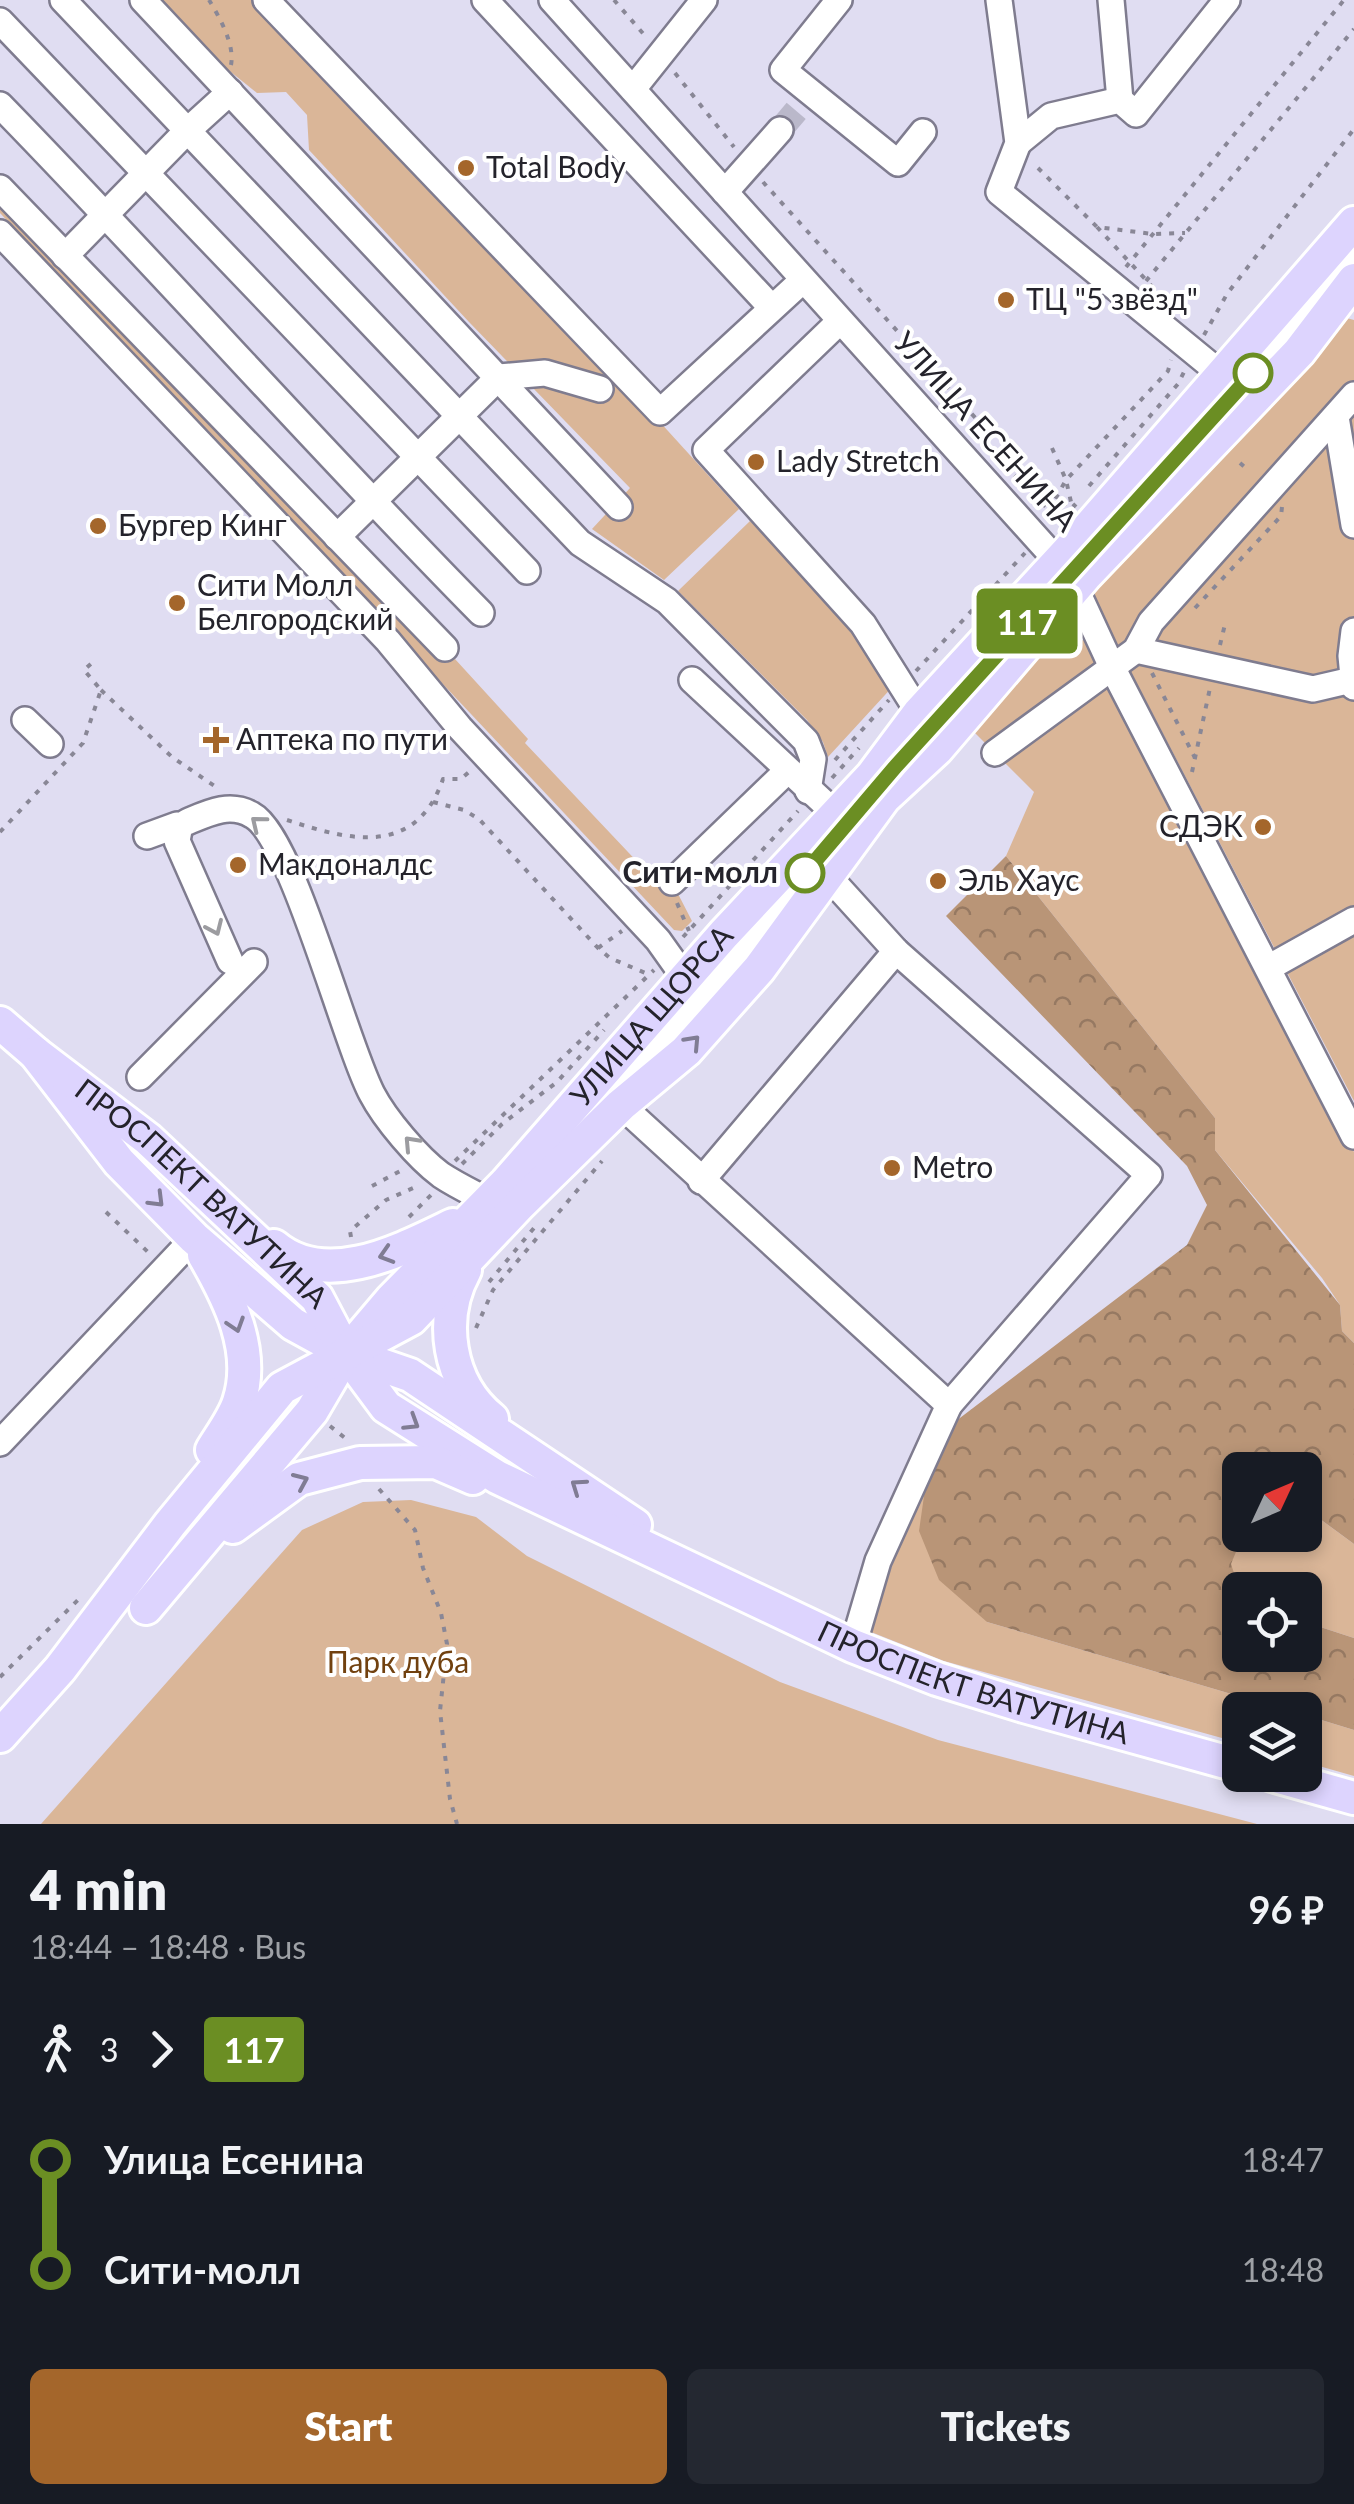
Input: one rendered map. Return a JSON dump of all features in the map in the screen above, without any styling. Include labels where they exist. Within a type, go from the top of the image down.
[{"type":"main road","name":"УЛИЦА ЩОРСА","points":[[346,1353],[391,1300],[495,1208],[686,1051],[758,968],[884,798],[937,749],[1060,565],[1226,386],[1354,223]]},
{"type":"main road","name":"УЛИЦА ЩОРСА","points":[[495,1208],[667,967],[818,800],[872,776],[911,699],[1298,352],[1349,296]]},
{"type":"main road","points":[[0,1022],[35,1053]]},
{"type":"main road","name":"ПРОСПЕКТ ВАТУТИНА","points":[[35,1053],[148,1140],[316,1298],[346,1353],[386,1407],[497,1477],[853,1646],[936,1679],[1222,1761]]},
{"type":"main road","name":"ПРОСПЕКТ ВАТУТИНА","points":[[35,1053],[119,1162],[194,1238],[294,1324],[346,1353],[410,1375],[542,1460],[716,1581]]},
{"type":"main road","points":[[148,1140],[281,1252],[300,1261],[321,1265],[390,1256],[495,1208]]},
{"type":"main road","points":[[495,1208],[450,1306],[449,1343],[456,1368],[480,1410],[542,1460]]},
{"type":"main road","points":[[170,1524],[239,1402],[243,1364],[240,1331],[218,1279],[194,1238]]},
{"type":"main road","points":[[0,1736],[60,1669],[170,1524],[282,1388],[346,1353]]},
{"type":"main road","points":[[146,1608],[312,1412],[346,1353]]},
{"type":"main road","points":[[60,1669],[146,1608],[244,1516],[299,1478],[360,1462],[436,1462],[649,1562],[716,1581]]},
{"type":"main road","points":[[1322,1789],[1354,1798]]},
{"type":"street","points":[[63,0],[580,542],[667,601],[806,741],[813,759],[818,800]]},
{"type":"street","points":[[143,0],[618,507]]},
{"type":"street","points":[[486,0],[771,307]]},
{"type":"street","name":"УЛИЦА ЕСЕНИНА","points":[[552,0],[1060,565],[1354,1136]]},
{"type":"street","points":[[633,89],[704,0]]},
{"type":"street","points":[[839,0],[782,70],[796,111],[898,164],[923,132]]},
{"type":"street","points":[[999,0],[1018,143],[999,192],[1185,345],[1226,386]]},
{"type":"street","points":[[1111,0],[1120,100],[1136,114],[1228,0]]},
{"type":"street","points":[[272,2],[660,412],[803,280]]},
{"type":"street","points":[[0,22],[527,571]]},
{"type":"street","points":[[64,256],[227,90]]},
{"type":"street","points":[[1018,143],[1051,116],[1120,100]]},
{"type":"street","points":[[0,105],[372,502],[482,612]]},
{"type":"street","points":[[725,192],[796,111]]},
{"type":"street","points":[[0,188],[444,648]]},
{"type":"street","points":[[0,233],[388,641],[460,728],[658,940],[667,967]]},
{"type":"street","name":"УЛИЦА ЩОРСА","points":[[1226,386],[1354,241]]},
{"type":"street","name":"УЛИЦА ЩОРСА","points":[[1226,386],[1324,298],[1354,260]]},
{"type":"street","points":[[840,321],[706,450],[863,624],[911,699]]},
{"type":"street","points":[[337,537],[499,377],[545,373],[600,390]]},
{"type":"street","points":[[1148,652],[1151,622],[1354,395]]},
{"type":"street","points":[[1336,417],[1354,526]]},
{"type":"street","name":"УЛИЦА ЩОРСА","points":[[495,1208],[668,1034],[742,951],[1060,565]]},
{"type":"street","points":[[996,753],[1112,667],[1148,652],[1313,689],[1353,684],[1354,631]]},
{"type":"street","points":[[692,680],[818,800]]},
{"type":"street","points":[[24,720],[50,744]]},
{"type":"street","points":[[672,889],[787,771]]},
{"type":"street","points":[[486,773],[508,788],[632,920]]},
{"type":"street","points":[[147,836],[210,812],[232,808],[254,815],[269,830],[315,940],[371,1093],[390,1121],[444,1176],[495,1208]]},
{"type":"street","points":[[140,1078],[242,961],[178,841],[181,826]]},
{"type":"street","points":[[828,876],[896,951],[1150,1176],[949,1405],[878,1560],[853,1646]]},
{"type":"street","points":[[1268,968],[1354,920]]},
{"type":"street","points":[[702,1181],[896,951]]},
{"type":"street","points":[[622,1105],[949,1405]]},
{"type":"street","points":[[0,1442],[194,1238]]},
{"type":"path","points":[[210,0],[233,58],[227,90]]},
{"type":"path","points":[[400,1226],[478,1142],[667,967],[689,931],[818,800],[818,780],[1060,565],[1049,510],[990,450],[990,433],[749,166],[614,0]]},
{"type":"path","points":[[1121,292],[1130,262],[1344,0]]},
{"type":"path","points":[[1121,292],[1148,279],[1354,29]]},
{"type":"path","points":[[1049,510],[1066,480],[1168,371],[1354,130]]},
{"type":"path","points":[[1038,168],[1148,279],[1158,294]]},
{"type":"path","points":[[1097,227],[1185,234]]},
{"type":"path","points":[[1086,491],[1178,384],[1185,345]]},
{"type":"path","points":[[1052,448],[1071,502]]},
{"type":"path","points":[[1240,463],[1248,470]]},
{"type":"path","points":[[1193,610],[1281,516],[1282,500]]},
{"type":"path","points":[[1190,780],[1226,620]]},
{"type":"path","points":[[1148,652],[1151,671],[1195,758]]},
{"type":"path","points":[[101,690],[172,757],[230,795]]},
{"type":"path","points":[[444,1176],[557,1082],[667,967],[868,739]]},
{"type":"path","points":[[273,814],[355,838],[388,836],[433,802],[443,779],[461,779],[478,764],[486,773]]},
{"type":"path","points":[[433,802],[464,810],[479,819],[610,958],[667,967]]},
{"type":"path","points":[[672,889],[689,931]]},
{"type":"path","points":[[598,948],[609,943],[632,920]]},
{"type":"path","points":[[372,1186],[414,1163]]},
{"type":"path","points":[[106,1212],[159,1263]]},
{"type":"path","points":[[374,1486],[416,1530],[424,1568],[442,1612],[447,1644],[440,1711],[450,1800],[457,1824]]},
{"type":"path","points":[[0,1677],[84,1594]]},
{"type":"green space","points":[[160,0],[258,0],[628,387],[739,509],[664,580],[592,529],[630,488],[309,150],[307,115],[286,92],[257,93],[221,64]]},
{"type":"green space","points":[[0,201],[446,663],[455,659],[528,739],[525,743],[645,870],[649,869],[671,891],[676,890],[692,921],[682,931],[674,930],[0,213]]},
{"type":"green space","points":[[1339,316],[1354,320],[1354,1101],[1108,628],[1094,594],[1095,585]]},
{"type":"green space","points":[[750,521],[837,606],[896,683],[828,757],[823,742],[807,720],[678,591]]},
{"type":"green space","points":[[1061,631],[1092,644],[1354,1152],[1354,1343],[1342,1331],[1340,1305],[1322,1278],[1215,1150],[1215,1118],[1006,856],[1034,792],[971,729],[1054,632]]},
{"type":"green space","points":[[1006,856],[1215,1118],[1215,1150],[1340,1305],[1342,1331],[1354,1343],[1354,1544],[1322,1520],[1322,1452],[1222,1452],[1222,1552],[1236,1552],[1231,1564],[1234,1572],[1222,1572],[1222,1672],[1322,1672],[1322,1628],[1354,1638],[1354,1730],[1322,1720],[1322,1692],[1225,1692],[987,1622],[939,1580],[919,1531],[927,1475],[952,1424],[1187,1245],[1207,1205],[1187,1166],[946,916]]},
{"type":"green space","points":[[927,1475],[987,1622],[1225,1692],[1222,1738],[944,1661],[871,1632]]},
{"type":"green space","name":"Парк дуба","points":[[411,1500],[476,1517],[527,1556],[780,1682],[938,1740],[1257,1824],[41,1824],[302,1530],[363,1502]]},
{"type":"green space","points":[[1322,1520],[1354,1544],[1354,1638],[1322,1628],[1322,1572],[1233,1572],[1230,1564],[1235,1552],[1322,1552]]},
{"type":"green space","points":[[1322,1720],[1354,1730],[1354,1776],[1322,1767]]},
{"type":"tunnel","points":[[780,130],[797,110]]},
{"type":"bus line","name":"117","points":[[805,873],[896,766],[1253,373]]},
{"type":"place","name":"Total Body","points":[[466,168]]},
{"type":"place","name":"ТЦ \"5 звёзд\"","points":[[1006,300]]},
{"type":"place","name":"Lady Stretch","points":[[756,462]]},
{"type":"place","name":"Бургер Кинг","points":[[98,526]]},
{"type":"place","name":"Сити Молл Белгородский","points":[[177,603]]},
{"type":"place","name":"Аптека по пути","points":[[216,740]]},
{"type":"place","name":"СДЭК","points":[[1263,827]]},
{"type":"place","name":"Макдоналдс","points":[[238,865]]},
{"type":"place","name":"Сити-молл","points":[[805,873]]},
{"type":"place","name":"Эль Хаус","points":[[938,881]]},
{"type":"place","name":"Metro","points":[[892,1168]]}]
